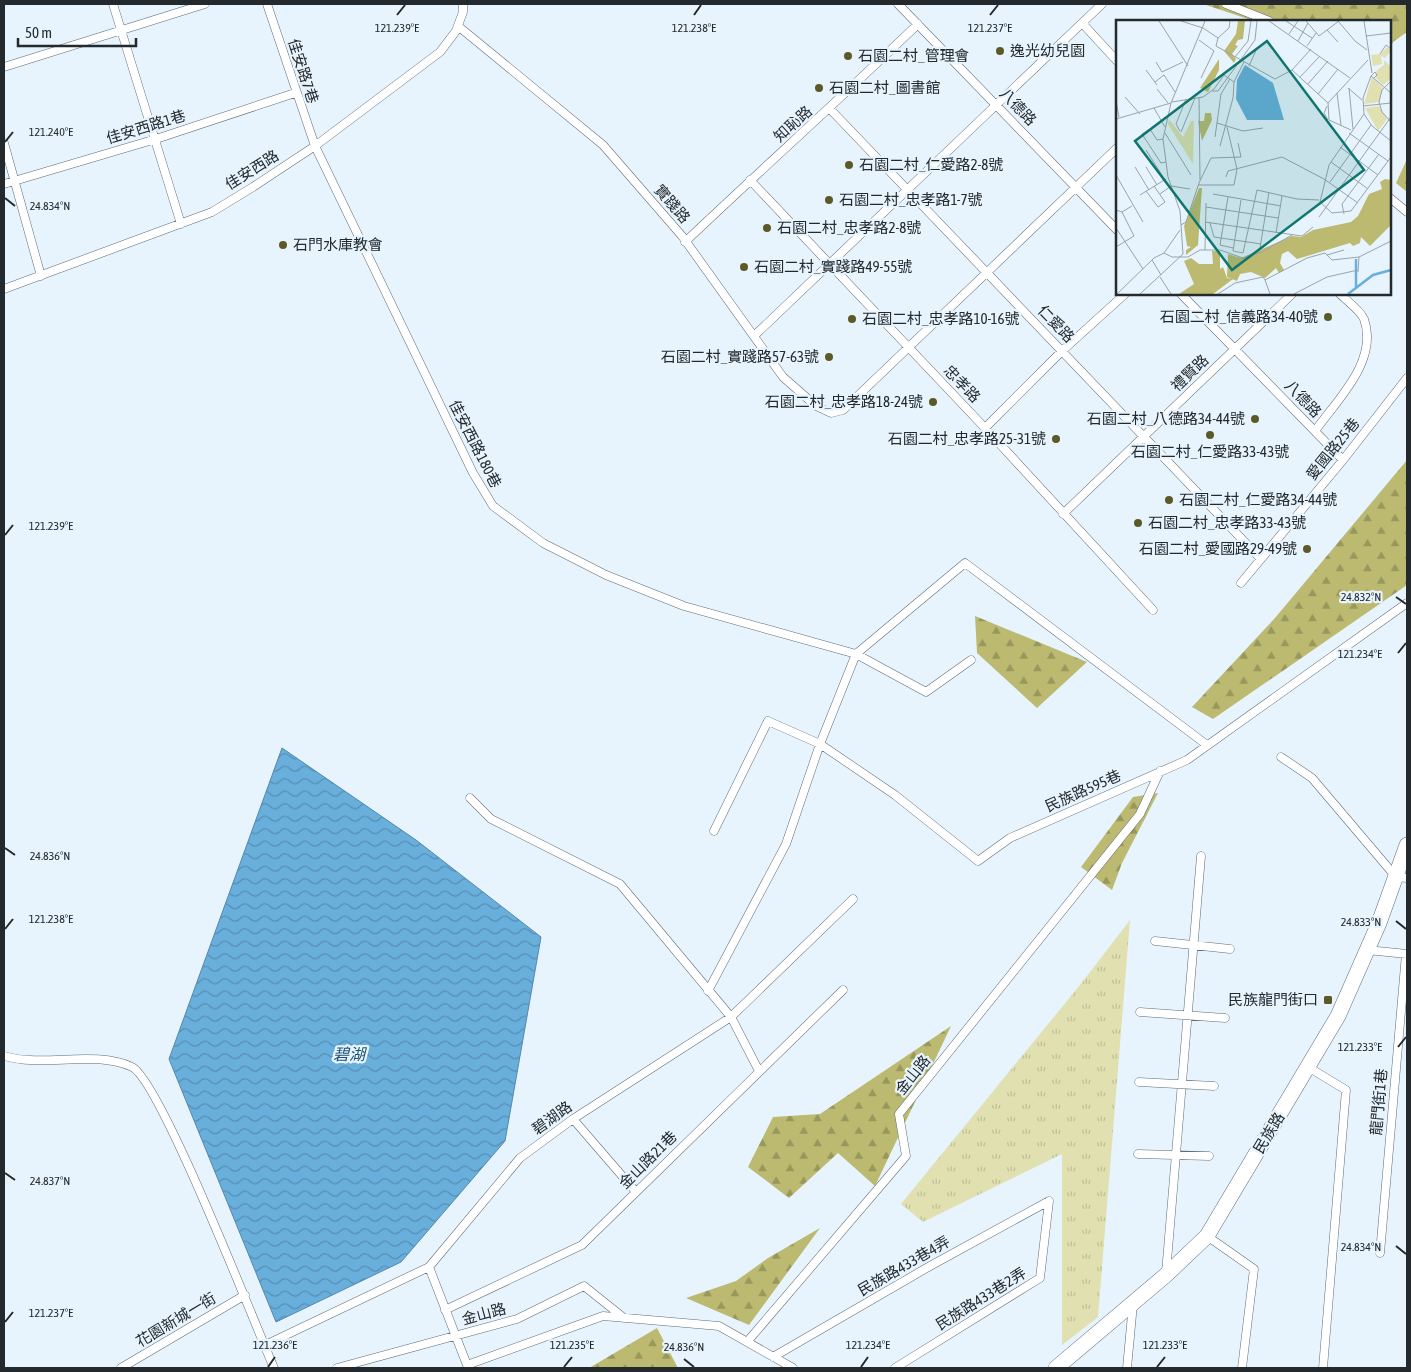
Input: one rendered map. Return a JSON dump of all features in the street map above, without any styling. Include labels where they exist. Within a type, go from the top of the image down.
[{"type":"street","name":"民族路","points":[[1056,1368],[1133,1304],[1207,1236],[1338,1016],[1402,877],[1407,846]]},
{"type":"lane","points":[[113,4],[181,224]]},
{"type":"lane","points":[[4,67],[206,4]]},
{"type":"lane","name":"佳安路7巷","points":[[267,4],[315,146]]},
{"type":"lane","name":"佳安西路","points":[[4,289],[212,212],[315,146],[440,52],[458,26],[463,4]]},
{"type":"lane","name":"八德路","points":[[898,4],[997,104],[1116,229]]},
{"type":"lane","points":[[754,336],[1102,4]]},
{"type":"lane","points":[[1226,4],[1266,20]]},
{"type":"lane","points":[[1082,23],[1116,59]]},
{"type":"lane","name":"知恥路","points":[[685,242],[750,180],[830,109],[918,24]]},
{"type":"lane","name":"實踐路","points":[[458,26],[603,145],[685,242],[784,377],[816,406],[830,413],[843,410],[908,348]]},
{"type":"lane","name":"佳安西路1巷","points":[[4,184],[156,139],[296,93]]},
{"type":"lane","name":"仁愛路","points":[[830,109],[1261,559]]},
{"type":"lane","points":[[4,143],[41,276]]},
{"type":"lane","name":"佳安西路180巷","points":[[315,146],[472,473],[493,506],[543,543],[614,578],[684,606],[856,654],[926,692],[971,660]]},
{"type":"lane","points":[[908,348],[1116,149]]},
{"type":"lane","name":"忠孝路","points":[[750,180],[986,428],[1153,610]]},
{"type":"lane","points":[[1391,199],[1407,212]]},
{"type":"lane","points":[[986,428],[1062,351],[1124,295]]},
{"type":"lane","name":"八德路","points":[[1182,295],[1343,460]]},
{"type":"lane","name":"禮賢路","points":[[1063,514],[1291,295]]},
{"type":"lane","points":[[1315,431],[1359,371],[1366,343],[1363,318],[1341,295]]},
{"type":"lane","name":"愛國路25巷","points":[[1241,583],[1343,460],[1407,378]]},
{"type":"lane","points":[[708,991],[786,844],[820,744],[856,654],[965,563],[1207,746]]},
{"type":"lane","name":"民族路595巷","points":[[714,831],[768,721],[820,744],[895,795],[978,861],[1010,838],[1187,760],[1407,603]]},
{"type":"lane","points":[[1281,757],[1312,778],[1402,877]]},
{"type":"lane","name":"金山路","points":[[747,1342],[906,1156],[899,1114],[1140,814],[1160,772]]},
{"type":"lane","points":[[470,798],[491,819],[620,884],[731,1017],[759,1071]]},
{"type":"lane","points":[[1166,1275],[1201,856]]},
{"type":"lane","name":"碧湖路","points":[[264,1346],[429,1267],[520,1158],[573,1119],[731,1017],[853,899]]},
{"type":"lane","points":[[1155,941],[1230,949]]},
{"type":"lane","points":[[1367,950],[1407,954]]},
{"type":"lane","name":"龍門街1巷","points":[[1380,1253],[1407,954]]},
{"type":"lane","name":"金山路21巷","points":[[445,1310],[582,1246],[843,990]]},
{"type":"lane","points":[[1140,1012],[1225,1018]]},
{"type":"lane","points":[[4,1056],[28,1060],[111,1061],[132,1067],[141,1073],[161,1108],[245,1295],[274,1368]]},
{"type":"lane","points":[[1308,1067],[1346,1090],[1323,1368]]},
{"type":"lane","points":[[1139,1082],[1214,1086]]},
{"type":"lane","points":[[573,1119],[636,1192]]},
{"type":"lane","points":[[1138,1154],[1209,1156]]},
{"type":"lane","name":"民族路433巷4弄","points":[[773,1357],[930,1266],[1049,1201]]},
{"type":"lane","name":"民族路433巷2弄","points":[[895,1368],[1040,1278],[1049,1201]]},
{"type":"lane","points":[[1207,1236],[1254,1269],[1242,1368]]},
{"type":"lane","points":[[429,1267],[467,1365],[603,1316],[720,1326],[793,1368]]},
{"type":"lane","name":"金山路","points":[[337,1368],[517,1319],[584,1286],[624,1318]]},
{"type":"lane","name":"花園新城一街","points":[[121,1368],[245,1295]]},
{"type":"lane","points":[[1126,1368],[1133,1304]]},
{"type":"green space","points":[[1203,4],[1407,4],[1407,32],[1393,42],[1391,46],[1391,20],[1251,20]]},
{"type":"green space","points":[[1407,159],[1407,192],[1396,183]]},
{"type":"green space","points":[[1407,460],[1407,585],[1213,719],[1192,707],[1275,618]]},
{"type":"green space","points":[[975,616],[1087,662],[1037,708],[977,653]]},
{"type":"green space","points":[[1158,793],[1122,863],[1112,890],[1081,867],[1133,797]]},
{"type":"green space","points":[[1130,920],[1098,1317],[1062,1345],[1062,1154],[923,1222],[901,1204],[1080,985]]},
{"type":"green space","points":[[951,1026],[875,1186],[838,1153],[789,1198],[748,1167],[773,1117],[820,1114]]},
{"type":"green space","points":[[820,1228],[749,1325],[686,1298],[736,1281],[768,1258]]},
{"type":"green space","points":[[657,1328],[678,1368],[589,1368]]},
{"type":"water","name":"碧湖","points":[[282,748],[416,840],[541,937],[505,1141],[401,1262],[276,1322],[169,1059]]},
{"type":"place","name":"逸光幼兒園","points":[[1000,51]]},
{"type":"place","name":"石園二村_管理會","points":[[848,56]]},
{"type":"place","name":"石園二村_圖書館","points":[[819,88]]},
{"type":"place","name":"石園二村_仁愛路2-8號","points":[[849,165]]},
{"type":"place","name":"石園二村_忠孝路1-7號","points":[[829,200]]},
{"type":"place","name":"石園二村_忠孝路2-8號","points":[[767,228]]},
{"type":"place","name":"石門水庫教會","points":[[283,245]]},
{"type":"place","name":"石園二村_實踐路49-55號","points":[[744,267]]},
{"type":"place","name":"石園二村_信義路34-40號","points":[[1328,317]]},
{"type":"place","name":"石園二村_忠孝路10-16號","points":[[852,319]]},
{"type":"place","name":"石園二村_實踐路57-63號","points":[[829,357]]},
{"type":"place","name":"石園二村_忠孝路18-24號","points":[[933,402]]},
{"type":"place","name":"石園二村_八德路34-44號","points":[[1255,419]]},
{"type":"place","name":"石園二村_仁愛路33-43號","points":[[1210,435]]},
{"type":"place","name":"石園二村_忠孝路25-31號","points":[[1056,439]]},
{"type":"place","name":"石園二村_仁愛路34-44號","points":[[1169,500]]},
{"type":"place","name":"石園二村_忠孝路33-43號","points":[[1138,523]]},
{"type":"place","name":"石園二村_愛國路29-49號","points":[[1307,549]]},
{"type":"place","name":"民族龍門街口","points":[[1328,1000]]}]
